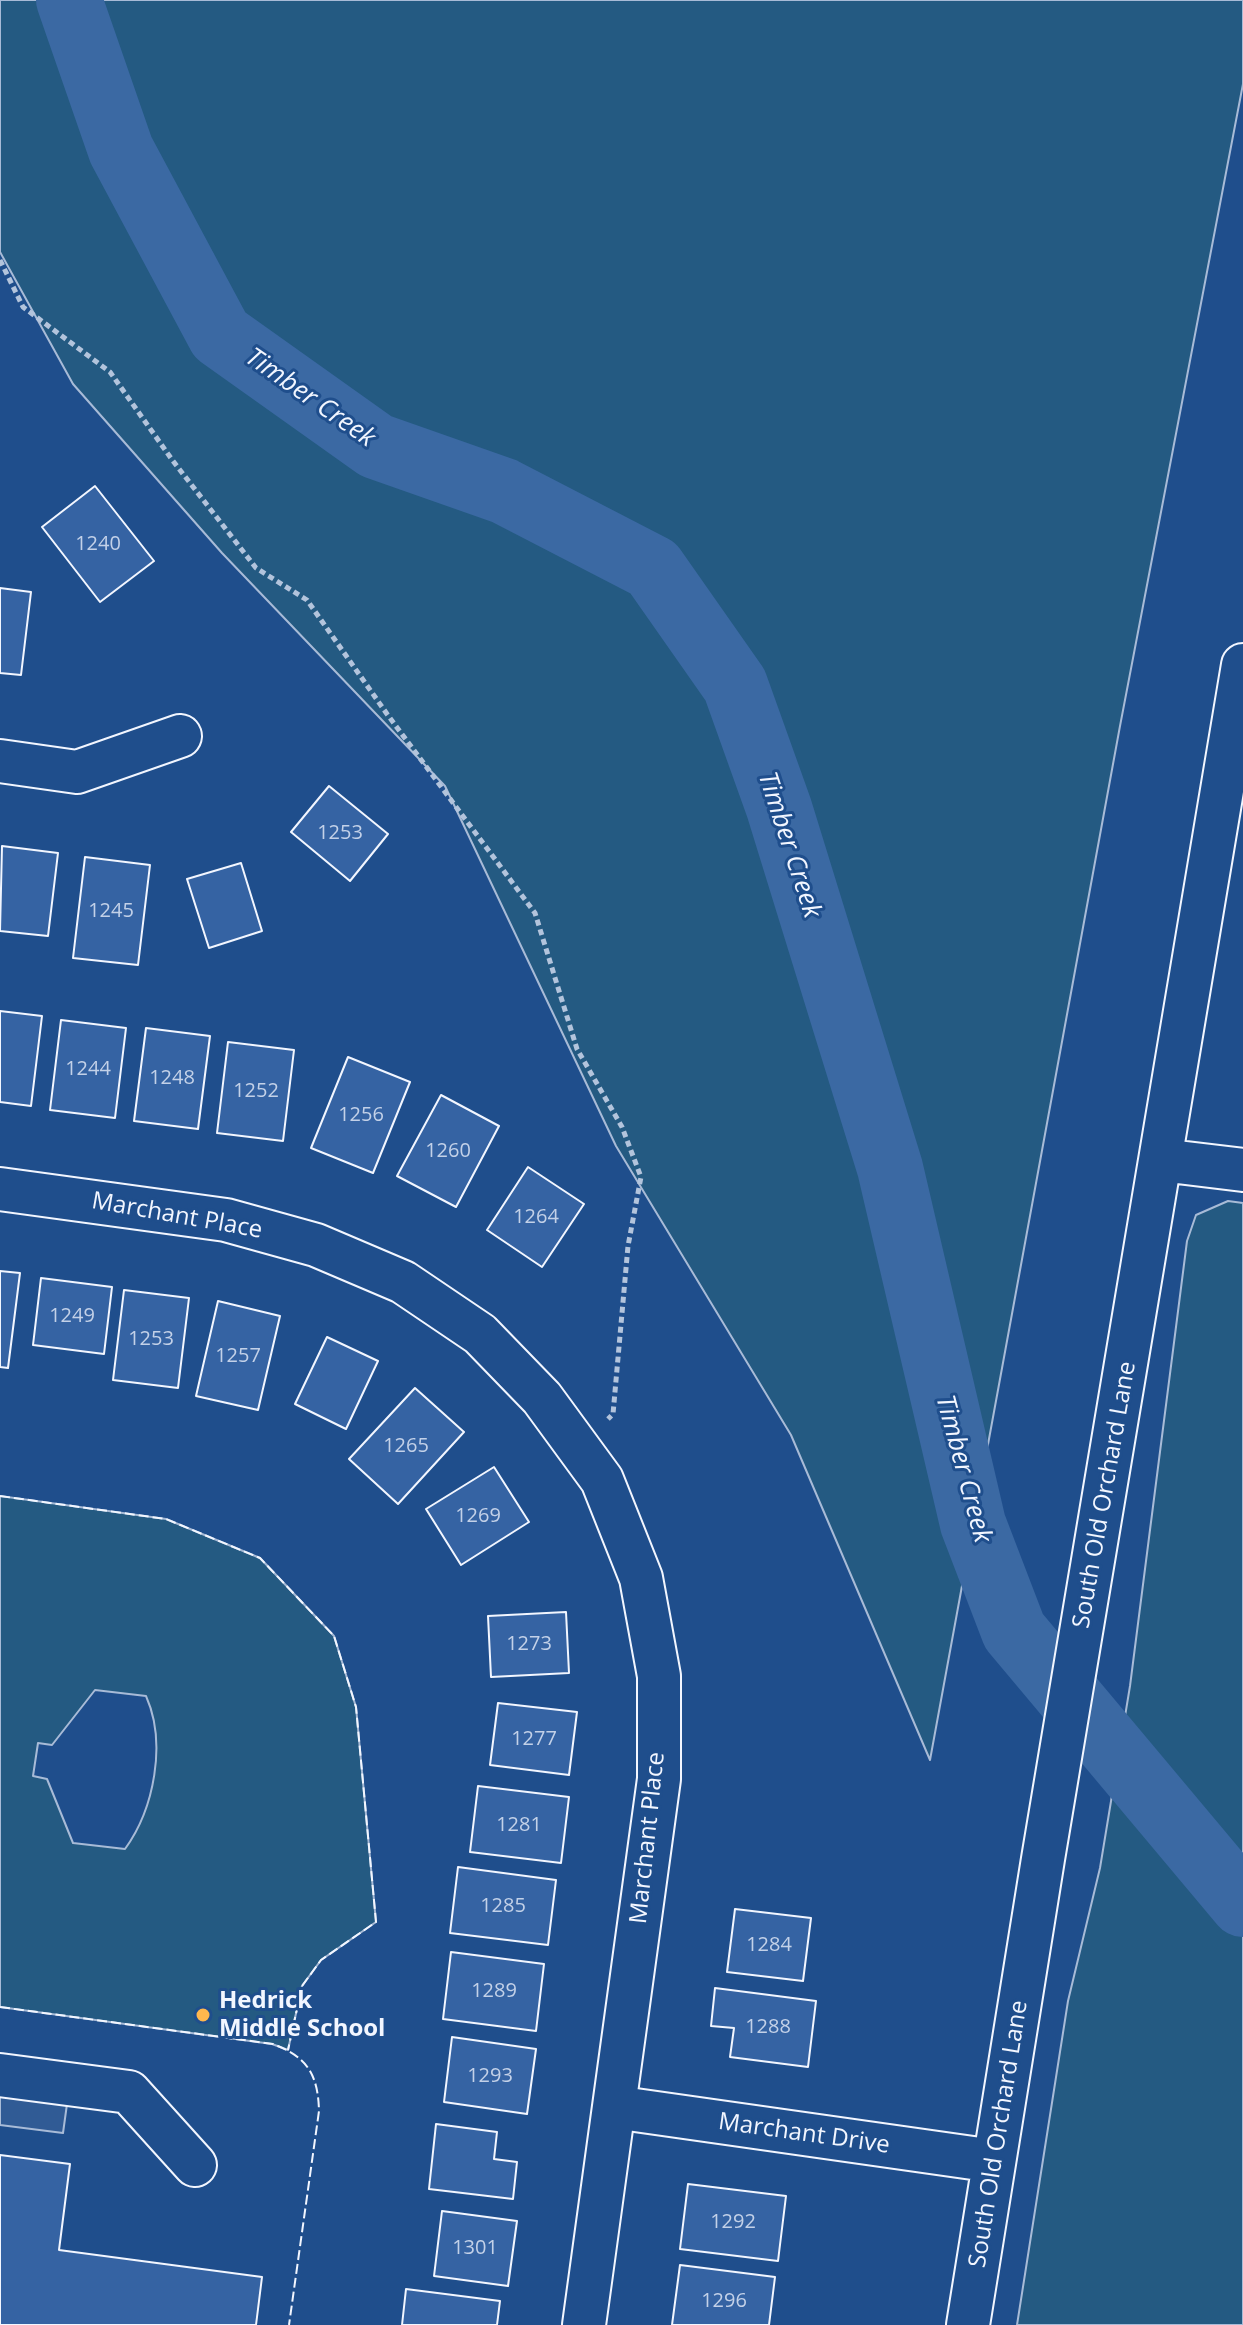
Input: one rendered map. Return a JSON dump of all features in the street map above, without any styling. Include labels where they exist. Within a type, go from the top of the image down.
[{"type":"street","name":"South Old Orchard Lane","points":[[968,2325],[1161,1160],[1236,746],[1243,665]]},
{"type":"street","points":[[0,761],[77,772],[180,736]]},
{"type":"street","points":[[1161,1160],[1243,1170]]},
{"type":"street","name":"Marchant Place","points":[[0,1189],[226,1220],[316,1245],[403,1282],[480,1334],[542,1398],[602,1480],[641,1578],[659,1676],[659,1779],[584,2325]]},
{"type":"street","points":[[0,2075],[129,2092],[195,2165]]},
{"type":"street","name":"Marchant Drive","points":[[614,2107],[994,2161]]},
{"type":"path","points":[[0,260],[23,307],[110,372],[173,461],[256,568],[307,600],[387,714],[535,913],[577,1049],[622,1127],[641,1177],[628,1246],[613,1414],[608,1419]]},
{"type":"shaded area","points":[[0,0],[1243,0],[1243,84],[1120,726],[930,1760],[791,1435],[616,1146],[445,786],[222,553],[73,384],[0,252]]},
{"type":"shaded area","points":[[1228,1201],[1243,1203],[1243,2325],[1017,2325],[1068,2001],[1100,1868],[1130,1686],[1187,1241],[1196,1215]]},
{"type":"shaded area","points":[[0,1496],[166,1519],[260,1558],[334,1636],[356,1707],[376,1922],[321,1960],[302,1986],[288,2050],[272,2044],[0,2007]],"holes":[[[95,1690],[146,1696],[156,1734],[156,1755],[150,1795],[135,1833],[125,1849],[73,1843],[47,1779],[33,1776],[38,1743],[52,1745]]]},
{"type":"shaded area","points":[[0,2095],[67,2104],[63,2133],[0,2125]]},
{"type":"building","points":[[95,486],[154,561],[100,602],[42,527]]},
{"type":"building","points":[[0,588],[31,592],[21,675],[0,673]]},
{"type":"building","points":[[329,786],[388,834],[350,881],[291,832]]},
{"type":"building","points":[[2,846],[58,853],[48,936],[0,931]]},
{"type":"building","points":[[85,857],[150,865],[138,965],[73,958]]},
{"type":"building","points":[[241,863],[262,931],[209,948],[187,879]]},
{"type":"building","points":[[0,1011],[42,1016],[31,1106],[0,1102]]},
{"type":"building","points":[[61,1020],[126,1028],[115,1118],[50,1110]]},
{"type":"building","points":[[146,1028],[210,1036],[198,1129],[134,1121]]},
{"type":"building","points":[[228,1042],[294,1050],[283,1141],[217,1133]]},
{"type":"building","points":[[348,1057],[410,1082],[373,1173],[311,1148]]},
{"type":"building","points":[[441,1095],[499,1126],[456,1207],[397,1176]]},
{"type":"building","points":[[528,1167],[584,1204],[542,1267],[487,1230]]},
{"type":"building","points":[[0,1271],[20,1273],[8,1368],[0,1367]]},
{"type":"building","points":[[41,1278],[112,1287],[104,1354],[33,1345]]},
{"type":"building","points":[[124,1290],[189,1298],[178,1388],[113,1380]]},
{"type":"building","points":[[218,1301],[280,1316],[258,1410],[196,1396]]},
{"type":"building","points":[[327,1337],[378,1361],[346,1429],[295,1404]]},
{"type":"building","points":[[415,1388],[464,1432],[398,1504],[349,1459]]},
{"type":"building","points":[[494,1467],[529,1522],[461,1565],[426,1509]]},
{"type":"building","points":[[566,1612],[569,1673],[491,1677],[488,1616]]},
{"type":"building","points":[[498,1703],[577,1712],[569,1775],[490,1765]]},
{"type":"building","points":[[478,1786],[569,1797],[561,1863],[470,1852]]},
{"type":"building","points":[[458,1867],[556,1880],[548,1945],[450,1933]]},
{"type":"building","points":[[735,1909],[811,1918],[803,1981],[727,1972]]},
{"type":"building","points":[[451,1952],[544,1964],[536,2031],[443,2019]]},
{"type":"building","points":[[715,1988],[816,2001],[808,2067],[730,2057],[734,2028],[711,2026]]},
{"type":"building","points":[[452,2037],[536,2049],[527,2114],[444,2102]]},
{"type":"building","points":[[436,2124],[497,2132],[494,2159],[517,2162],[513,2199],[429,2189]]},
{"type":"building","points":[[0,2155],[70,2164],[59,2250],[262,2277],[256,2325],[0,2325]]},
{"type":"building","points":[[688,2184],[786,2196],[778,2261],[680,2249]]},
{"type":"building","points":[[442,2211],[517,2221],[508,2286],[434,2276]]},
{"type":"building","points":[[680,2265],[775,2277],[769,2325],[672,2325]]},
{"type":"building","points":[[406,2289],[500,2301],[497,2325],[402,2325]]},
{"type":"waterway","name":"Timber Creek","points":[[69,0],[121,150],[220,335],[376,446],[504,491],[653,568],[735,685],[779,808],[890,1168],[973,1524],[1014,1631],[1243,1904]]},
{"type":"fence","points":[[0,1496],[166,1519],[260,1558],[334,1636],[356,1707],[376,1922],[321,1960],[302,1986],[288,2050]]},
{"type":"fence","points":[[0,2007],[273,2044],[302,2061],[313,2077],[319,2111],[289,2325]]},
{"type":"place","name":"Hedrick Middle School","points":[[203,2015]]}]
